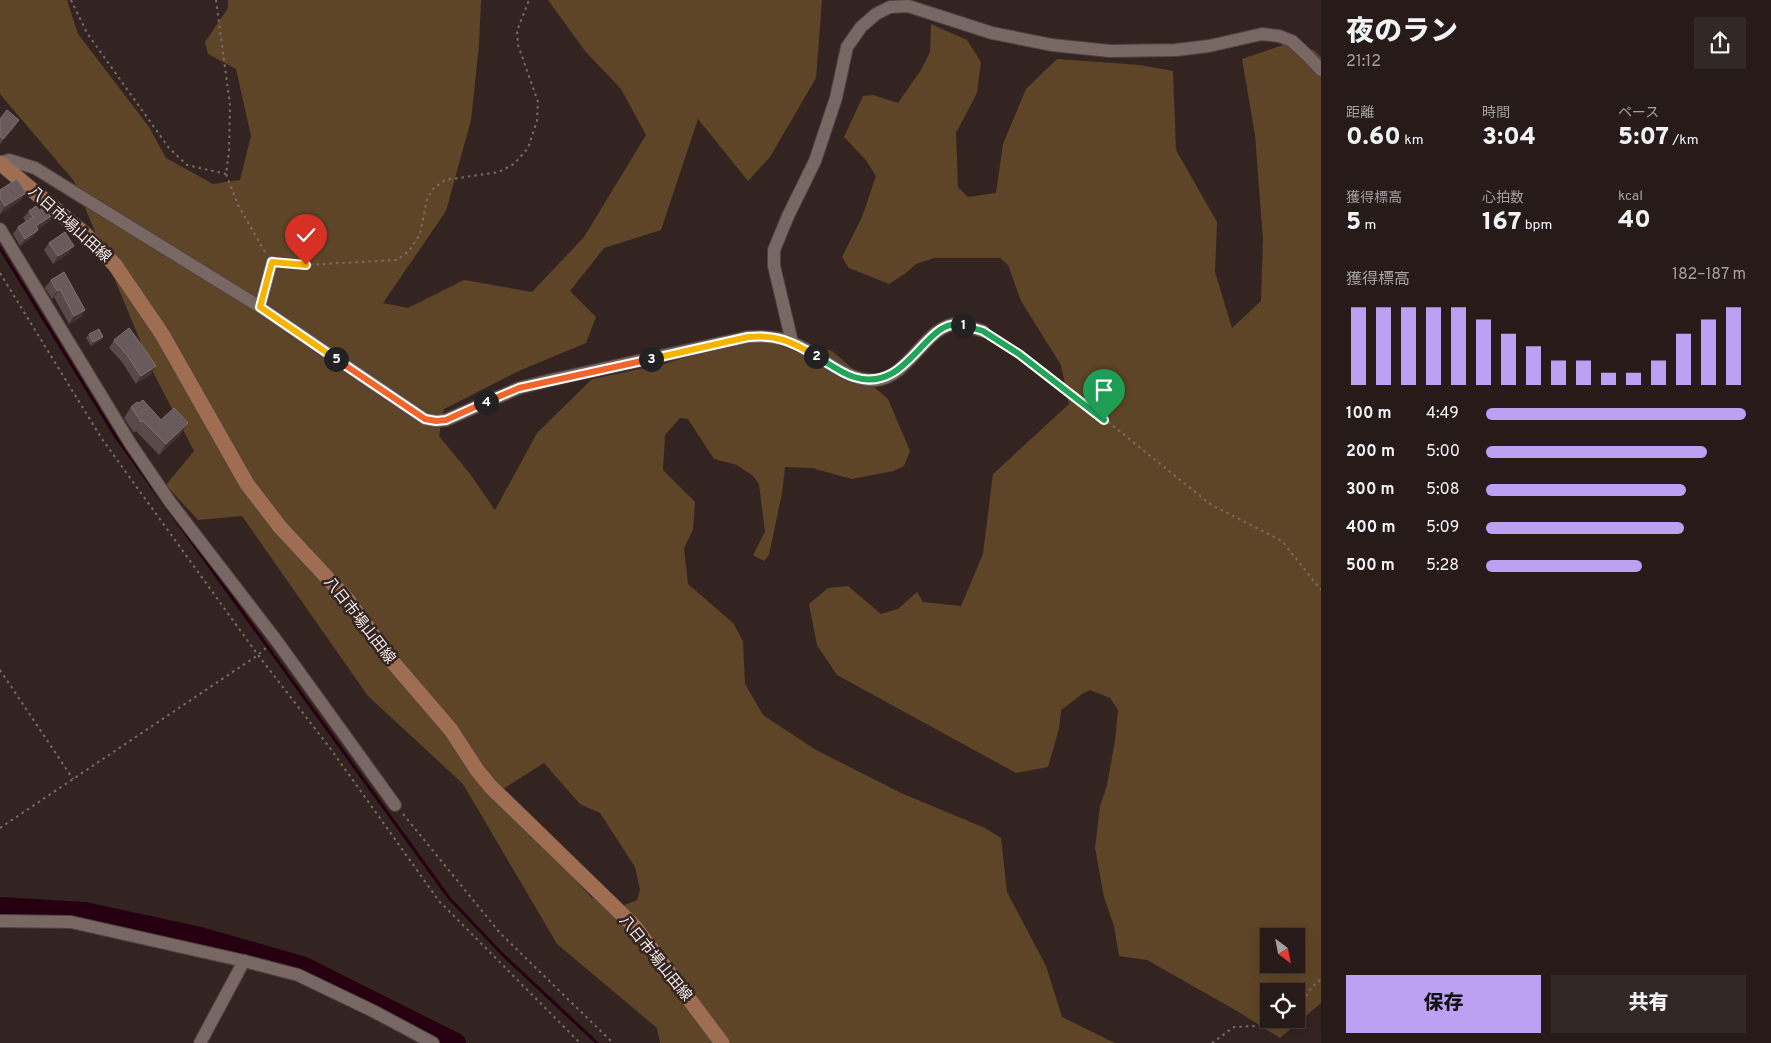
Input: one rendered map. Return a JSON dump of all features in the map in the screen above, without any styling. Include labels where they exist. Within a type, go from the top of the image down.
[{"type":"main road","name":"八日市場山田線","points":[[0,163],[86,235],[115,265],[162,334],[246,484],[280,527],[347,599],[391,660],[451,730],[477,770],[635,927],[722,1043]]},
{"type":"street","points":[[792,342],[774,266],[774,250],[788,216],[815,161],[836,98],[847,48],[860,27],[876,14],[890,7],[908,6],[992,33],[1052,45],[1110,51],[1176,50],[1209,46],[1262,34],[1279,36],[1292,40],[1308,54],[1321,70]]},
{"type":"street","points":[[0,163],[9,160],[35,168],[260,307],[425,419],[436,421],[446,420],[519,388],[748,337],[762,336],[792,342],[854,377],[876,380],[891,376],[944,328],[957,324],[983,331]]},
{"type":"street","points":[[0,229],[130,443],[170,502],[276,640],[395,805]]},
{"type":"street","points":[[260,307],[272,262]]},
{"type":"street","points":[[0,921],[71,922],[244,961],[298,976],[373,1011],[433,1043]]},
{"type":"street","points":[[200,1043],[244,961]]},
{"type":"path","points":[[71,0],[88,33],[169,148],[187,165],[226,174]]},
{"type":"path","points":[[216,0],[230,105],[229,151],[226,174],[238,205],[272,262],[306,265],[397,260],[409,251],[420,234],[427,199],[433,188],[445,180],[499,172],[514,164],[528,148],[537,121],[538,102],[518,46],[517,30],[529,0]]},
{"type":"path","points":[[0,273],[102,439],[258,655],[330,748],[439,901],[580,1043]]},
{"type":"path","points":[[983,331],[1019,354],[1076,396],[1210,504],[1282,541],[1321,590]]},
{"type":"path","points":[[0,828],[258,655],[276,640]]},
{"type":"path","points":[[0,670],[73,779]]},
{"type":"path","points":[[395,805],[500,933],[613,1043]]},
{"type":"path","points":[[1305,998],[1311,988],[1321,979]]},
{"type":"path","points":[[1212,1043],[1234,1027],[1260,1026]]},
{"type":"shaded area","points":[[0,0],[67,0],[78,34],[149,127],[166,158],[213,184],[240,180],[251,136],[236,69],[208,54],[205,42],[228,8],[228,0],[481,0],[479,45],[471,120],[446,211],[383,303],[408,308],[464,280],[532,292],[584,237],[646,135],[621,89],[585,51],[548,0],[822,0],[816,78],[770,157],[748,181],[698,119],[661,230],[604,248],[570,291],[596,317],[586,343],[521,370],[444,409],[439,436],[470,474],[495,510],[537,433],[592,379],[664,364],[768,332],[832,351],[888,399],[910,451],[904,466],[893,471],[852,479],[812,468],[785,467],[782,493],[769,555],[764,561],[753,555],[765,532],[759,484],[753,476],[737,465],[714,459],[688,419],[680,418],[665,435],[663,470],[695,502],[693,530],[684,548],[688,584],[733,623],[743,641],[745,684],[763,715],[816,750],[901,793],[985,828],[1001,838],[1007,892],[1046,966],[1062,1017],[1115,1043],[660,1043],[657,1028],[557,944],[463,784],[368,696],[242,516],[198,520],[166,485],[194,451],[154,374],[74,181],[0,94]],"holes":[[[544,763],[580,804],[600,813],[635,867],[640,890],[637,900],[624,905],[592,898],[495,794]]]},
{"type":"shaded area","points":[[931,24],[967,40],[981,62],[977,93],[956,133],[958,187],[968,197],[996,193],[1003,144],[1026,89],[1057,59],[1140,65],[1173,71],[1176,150],[1217,222],[1215,272],[1232,328],[1261,301],[1263,240],[1255,135],[1242,59],[1283,45],[1314,50],[1321,57],[1321,1003],[1305,1017],[1305,983],[1260,983],[1260,1025],[1147,960],[1119,956],[1114,926],[1104,897],[1095,848],[1100,806],[1107,785],[1115,741],[1118,710],[1110,698],[1090,690],[1061,710],[1059,729],[1048,767],[1016,773],[837,675],[817,645],[809,604],[828,588],[848,586],[881,614],[898,609],[917,592],[923,602],[961,606],[983,554],[993,474],[1069,404],[1061,365],[1021,301],[1008,265],[1000,258],[934,258],[916,264],[889,284],[849,268],[842,257],[862,217],[876,176],[865,159],[844,137],[863,96],[873,95],[898,103],[921,70],[930,52]]},
{"type":"shaded area","points":[[1264,1028],[1292,1028],[1280,1038]]},
{"type":"building","points":[[7,110],[19,120],[3,139],[0,136],[0,119]]},
{"type":"building","points":[[17,179],[26,193],[5,206],[0,198],[0,190]]},
{"type":"building","points":[[48,203],[57,212],[36,226],[38,230],[25,239],[18,227],[33,217],[29,211],[36,206],[39,210]]},
{"type":"building","points":[[65,232],[74,246],[58,256],[49,243]]},
{"type":"building","points":[[64,272],[85,310],[74,316],[60,289],[57,291],[51,280]]},
{"type":"building","points":[[129,328],[156,366],[141,376],[114,340]]},
{"type":"building","points":[[99,329],[103,337],[93,342],[89,334]]},
{"type":"building","points":[[143,400],[161,420],[174,408],[188,423],[166,444],[143,421],[141,422],[131,407]]},
{"type":"waterway","points":[[0,248],[116,437],[449,898],[502,954],[597,1043]]},
{"type":"waterway","points":[[0,907],[85,912],[200,937],[302,966],[456,1043]]},
{"type":"route","points":[[306,265],[272,262],[260,307],[425,419],[446,420],[519,388],[748,337],[762,336],[792,342],[854,377],[876,380],[891,376],[909,361],[931,338],[944,328],[957,324],[983,331],[1019,354],[1076,396],[1104,420]]}]
